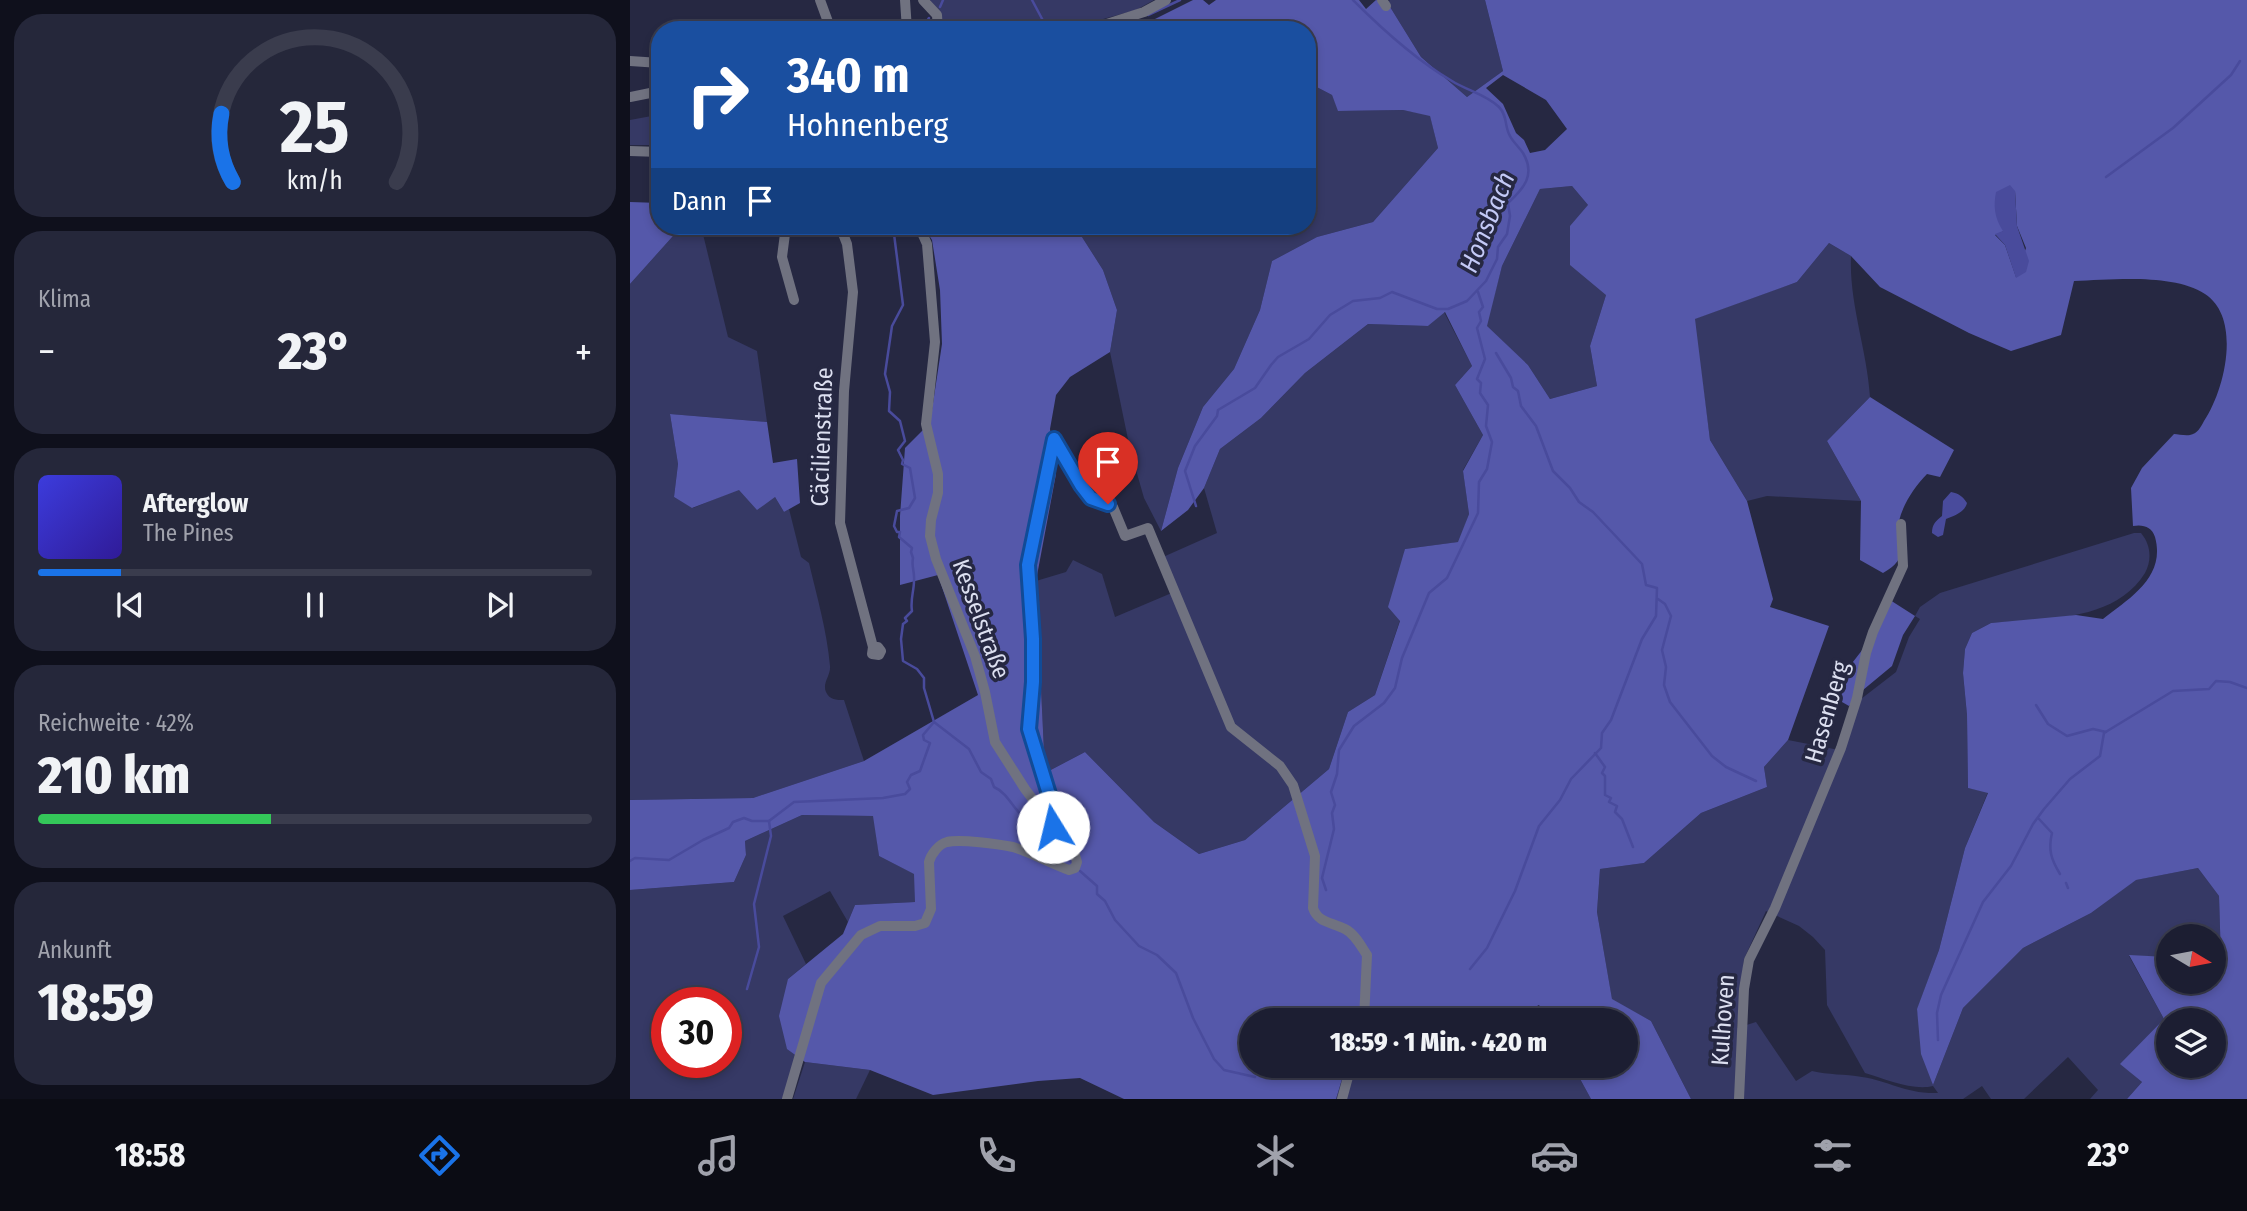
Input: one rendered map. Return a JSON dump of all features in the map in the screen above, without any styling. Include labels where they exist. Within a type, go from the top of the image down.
[{"type":"street","points":[[820,0],[828,21]]},
{"type":"street","points":[[905,0],[906,21]]},
{"type":"street","points":[[923,0],[937,15],[937,21]]},
{"type":"street","points":[[1116,21],[1144,12],[1166,0]]},
{"type":"street","points":[[630,61],[651,62]]},
{"type":"street","points":[[630,97],[651,93]]},
{"type":"street","points":[[630,150],[651,151]]},
{"type":"street","points":[[785,235],[782,257],[794,300]]},
{"type":"street","name":"Cäcilienstraße","points":[[844,235],[853,292],[844,391],[840,523],[873,647]]},
{"type":"street","name":"Kesselstraße","points":[[788,1099],[821,983],[861,935],[880,926],[915,926],[925,923],[931,909],[928,868],[935,851],[947,842],[998,845],[1012,847],[1062,867],[1072,869],[1077,862],[1075,855],[1025,789],[995,742],[975,656],[936,559],[930,536],[938,493],[938,474],[926,424],[934,342],[927,244],[923,235]]},
{"type":"street","points":[[1053,827],[1056,817],[1029,729],[1033,639],[1028,565],[1054,439],[1091,498],[1113,507],[1125,536],[1148,528],[1230,727],[1280,766],[1293,785],[1315,856],[1313,908],[1315,913],[1328,923],[1350,933],[1367,955],[1365,1008]]},
{"type":"street","name":"Hasenberg","points":[[1775,908],[1833,769],[1857,698],[1873,632],[1903,566],[1901,524]]},
{"type":"street","name":"Kulhoven","points":[[1739,1099],[1746,973],[1749,960],[1775,908]]},
{"type":"street","points":[[1342,1099],[1348,1078]]},
{"type":"shaded area","points":[[930,0],[1154,0],[1136,10],[1096,21],[939,21]]},
{"type":"shaded area","points":[[1193,0],[1203,0],[1209,5],[1216,0],[1359,0],[1366,9],[1376,0],[1387,2],[1421,57],[1467,97],[1503,71],[1485,0],[2247,0],[2247,1099],[2127,1099],[2142,1082],[2120,1064],[2156,1027],[2156,1078],[2226,1078],[2226,1008],[2158,1008],[2129,955],[2156,956],[2156,994],[2226,994],[2226,924],[2220,924],[2219,896],[2198,868],[2136,880],[2091,913],[2023,948],[1963,1008],[1933,1085],[1921,1054],[1917,1009],[1939,950],[1965,848],[1988,793],[1968,788],[1967,715],[1963,673],[1965,649],[1972,633],[1991,623],[2076,615],[2103,619],[2134,594],[2150,575],[2157,551],[2152,531],[2144,526],[2133,526],[2131,488],[2142,468],[2174,434],[2188,435],[2200,428],[2218,391],[2226,355],[2226,337],[2223,320],[2216,305],[2205,294],[2191,287],[2159,280],[2074,281],[2061,335],[2011,351],[1969,333],[1880,287],[1851,256],[1829,243],[1797,282],[1695,319],[1710,440],[1747,501],[1773,599],[1770,607],[1829,626],[1788,740],[1764,767],[1767,787],[1701,813],[1644,863],[1600,869],[1597,912],[1612,999],[1628,1008],[1541,1008],[1539,1005],[1533,1008],[1239,1008],[1239,1078],[1342,1078],[1336,1099],[1124,1099],[1080,1078],[933,1095],[870,1070],[805,1062],[787,1049],[779,1016],[788,979],[843,934],[855,905],[915,902],[914,874],[879,856],[873,816],[802,815],[745,841],[746,855],[734,882],[630,890],[630,800],[753,798],[864,761],[978,695],[938,575],[900,585],[900,516],[905,448],[930,423],[942,344],[940,290],[932,240],[929,235],[1081,235],[1103,270],[1117,310],[1110,352],[1070,377],[1056,395],[1050,429],[1056,474],[1036,581],[1045,773],[1085,752],[1154,822],[1199,854],[1245,840],[1329,769],[1348,712],[1375,695],[1400,621],[1388,607],[1405,549],[1458,542],[1469,514],[1463,471],[1483,435],[1455,385],[1472,366],[1445,312],[1428,326],[1368,324],[1305,373],[1261,418],[1220,449],[1204,488],[1188,510],[1161,531],[1178,468],[1203,407],[1234,369],[1260,310],[1272,261],[1317,237],[1373,222],[1438,148],[1430,116],[1403,110],[1338,111],[1332,95],[1316,87],[1316,21],[1151,21]],"holes":[[[1503,75],[1546,100],[1567,129],[1545,150],[1530,153],[1524,140],[1516,133],[1503,104],[1486,88]],[[1572,186],[1588,205],[1570,226],[1570,265],[1606,295],[1590,346],[1597,386],[1550,399],[1528,365],[1487,326],[1502,266],[1540,189]],[[2015,191],[2017,226],[2026,248],[2016,277],[2005,245],[1995,235],[2004,231]]]},
{"type":"shaded area","points":[[1485,0],[1503,71],[1467,97],[1421,57],[1387,2]]},
{"type":"shaded area","points":[[1316,87],[1332,95],[1339,111],[1403,110],[1430,115],[1438,148],[1373,222],[1317,237],[1272,261],[1260,310],[1234,369],[1203,407],[1178,468],[1161,531],[1144,498],[1130,449],[1110,352],[1117,310],[1103,270],[1081,235],[1316,235]]},
{"type":"shaded area","points":[[651,116],[651,145],[630,145],[630,120]]},
{"type":"shaded area","points":[[2010,185],[2015,191],[2017,226],[2029,261],[2026,272],[2016,278],[2005,245],[1995,234],[2003,231],[1995,213],[1996,192]]},
{"type":"shaded area","points":[[1572,186],[1588,205],[1606,295],[1590,346],[1597,386],[1550,399],[1528,365],[1486,326],[1502,266],[1540,189]]},
{"type":"shaded area","points":[[630,202],[651,203],[651,235],[674,235],[630,284]]},
{"type":"shaded area","points":[[674,235],[703,235],[728,337],[757,351],[767,422],[670,414],[678,464],[674,497],[693,508],[739,489],[775,497],[784,512],[789,509],[801,557],[809,563],[824,627],[830,666],[826,692],[831,698],[844,700],[864,761],[753,798],[630,800],[630,284]]},
{"type":"shaded area","points":[[1829,243],[1851,256],[1855,309],[1870,397],[1827,441],[1861,501],[1767,496],[1747,501],[1710,440],[1694,319],[1797,282]]},
{"type":"shaded area","points":[[1444,312],[1472,366],[1455,385],[1483,435],[1463,470],[1469,514],[1459,542],[1405,549],[1400,620],[1375,695],[1348,712],[1329,769],[1245,840],[1199,854],[1154,822],[1085,752],[1045,773],[1036,581],[1066,572],[1073,560],[1102,574],[1115,617],[1174,592],[1163,557],[1217,533],[1204,488],[1220,449],[1261,418],[1305,373],[1368,324],[1428,326]]},
{"type":"shaded area","points":[[1870,397],[1954,450],[1940,477],[1927,474],[1903,508],[1898,530],[1900,556],[1892,567],[1883,573],[1860,560],[1861,501],[1827,441]]},
{"type":"shaded area","points":[[670,414],[767,422],[773,463],[797,459],[800,503],[784,512],[775,497],[757,510],[739,490],[692,508],[674,497],[678,464]]},
{"type":"shaded area","points":[[1951,492],[1967,503],[1962,511],[1946,519],[1943,535],[1938,537],[1932,533],[1933,527],[1942,516],[1943,501]]},
{"type":"shaded area","points":[[2134,533],[2141,533],[2149,548],[2145,573],[2132,589],[2115,601],[2076,615],[1991,623],[1972,633],[1965,649],[1963,673],[1967,715],[1968,788],[1988,792],[1965,848],[1939,950],[1917,1010],[1933,1085],[1963,1008],[2023,948],[2091,913],[2135,880],[2198,868],[2219,896],[2220,924],[2156,924],[2156,957],[2129,956],[2158,1008],[2156,1027],[2121,1064],[2142,1082],[2127,1099],[2090,1099],[2098,1090],[2068,1057],[2024,1099],[1991,1099],[1982,1086],[1963,1099],[1691,1099],[1651,1021],[1638,1014],[1638,1008],[1627,1008],[1612,1000],[1597,912],[1600,869],[1644,863],[1701,813],[1767,787],[1764,767],[1788,740],[1844,751],[1861,699],[1896,672],[1909,637],[1920,619],[1915,616],[1920,607],[1940,593]],"holes":[[[1766,911],[1799,926],[1825,950],[1827,1005],[1865,1073],[1908,1086],[1933,1086],[1938,1093],[1916,1091],[1862,1077],[1812,1071],[1796,1081],[1756,1022],[1737,1028],[1744,959]]]},
{"type":"shaded area","points":[[1890,600],[1915,616],[1903,635],[1892,666],[1863,690],[1849,706],[1828,694],[1870,640]]},
{"type":"shaded area","points":[[802,815],[874,816],[879,856],[915,874],[915,902],[855,905],[848,922],[830,891],[783,916],[806,964],[788,979],[796,1058],[782,1099],[630,1099],[630,890],[734,882],[746,855],[745,841]]},
{"type":"shaded area","points":[[1638,1014],[1651,1021],[1691,1099],[1591,1099],[1580,1078],[1638,1078]]},
{"type":"shaded area","points":[[805,1062],[870,1070],[856,1099],[793,1099]]},
{"type":"shaded area","points":[[1342,1078],[1580,1078],[1591,1099],[1336,1099]]},
{"type":"waterway","points":[[940,7],[943,0]]},
{"type":"waterway","name":"Honsbach","points":[[1032,0],[1043,21]]},
{"type":"waterway","name":"Honsbach","points":[[1148,15],[1180,0]]},
{"type":"waterway","name":"Honsbach","points":[[1196,506],[1185,471],[1195,446],[1217,416],[1218,410],[1255,388],[1278,357],[1309,339],[1330,315],[1353,301],[1380,298],[1392,292],[1437,309],[1448,309],[1467,301],[1486,281],[1497,259],[1498,247],[1507,234],[1510,216],[1508,203],[1519,192],[1528,175],[1527,161],[1510,136],[1504,114],[1499,107],[1425,64],[1353,0]]},
{"type":"waterway","points":[[2106,177],[2173,128],[2231,75],[2240,61]]},
{"type":"waterway","points":[[630,861],[635,858],[669,860],[729,828],[733,822],[744,818],[769,821],[794,802],[883,798],[905,794],[910,789],[907,782],[911,775],[920,771],[930,743],[924,740],[923,735],[934,722],[924,688],[924,678],[917,669],[903,661],[901,639],[903,624],[907,621],[905,618],[912,611],[913,558],[912,548],[899,537],[900,532],[897,532],[894,526],[897,511],[909,508],[915,498],[910,468],[902,464],[898,450],[905,441],[900,421],[889,411],[890,392],[885,374],[892,326],[903,305],[894,235]]},
{"type":"waterway","points":[[1326,890],[1322,878],[1334,829],[1332,813],[1335,805],[1331,792],[1337,774],[1339,750],[1354,726],[1384,703],[1395,688],[1402,658],[1429,593],[1447,578],[1478,513],[1479,482],[1487,469],[1492,442],[1486,426],[1488,405],[1480,393],[1481,383],[1477,379],[1485,359],[1477,328],[1481,321],[1479,312],[1483,307],[1478,292]]},
{"type":"waterway","points":[[1470,969],[1487,948],[1515,891],[1539,826],[1560,800],[1571,779],[1601,748],[1602,733],[1611,720],[1642,639],[1656,616],[1657,588],[1646,585],[1642,564],[1593,512],[1579,502],[1570,488],[1553,471],[1536,426],[1521,406],[1518,391],[1513,387],[1511,378],[1496,353]]},
{"type":"waterway","points":[[1658,599],[1665,604],[1671,616],[1662,650],[1666,667],[1664,685],[1670,702],[1712,756],[1726,767],[1756,781]]},
{"type":"waterway","points":[[1938,1040],[1937,1013],[1941,995],[1983,902],[2011,866],[2044,809],[2070,779],[2100,756],[2104,733],[2173,691],[2209,689],[2216,681],[2230,682],[2247,688]]},
{"type":"waterway","points":[[2036,705],[2048,724],[2067,736],[2093,729],[2106,732]]},
{"type":"waterway","points":[[934,722],[969,749],[981,772],[991,779],[994,787],[1071,862]]},
{"type":"waterway","points":[[1595,753],[1605,767],[1602,773],[1605,776],[1605,795],[1611,798],[1609,802],[1617,806],[1615,812],[1622,819],[1633,847]]},
{"type":"waterway","points":[[2039,819],[2052,833],[2051,854],[2060,874]]},
{"type":"waterway","points":[[747,989],[759,947],[754,904],[771,836],[769,821]]},
{"type":"waterway","points":[[1080,871],[1097,886],[1097,894],[1105,901],[1115,920],[1139,946],[1157,955],[1176,973],[1193,1018],[1214,1059],[1224,1070],[1239,1073]]},
{"type":"waterway","points":[[2066,883],[2068,888]]},
{"type":"route","points":[[1053,827],[1056,817],[1029,729],[1033,639],[1028,565],[1054,439],[1091,498],[1108,504]]}]
